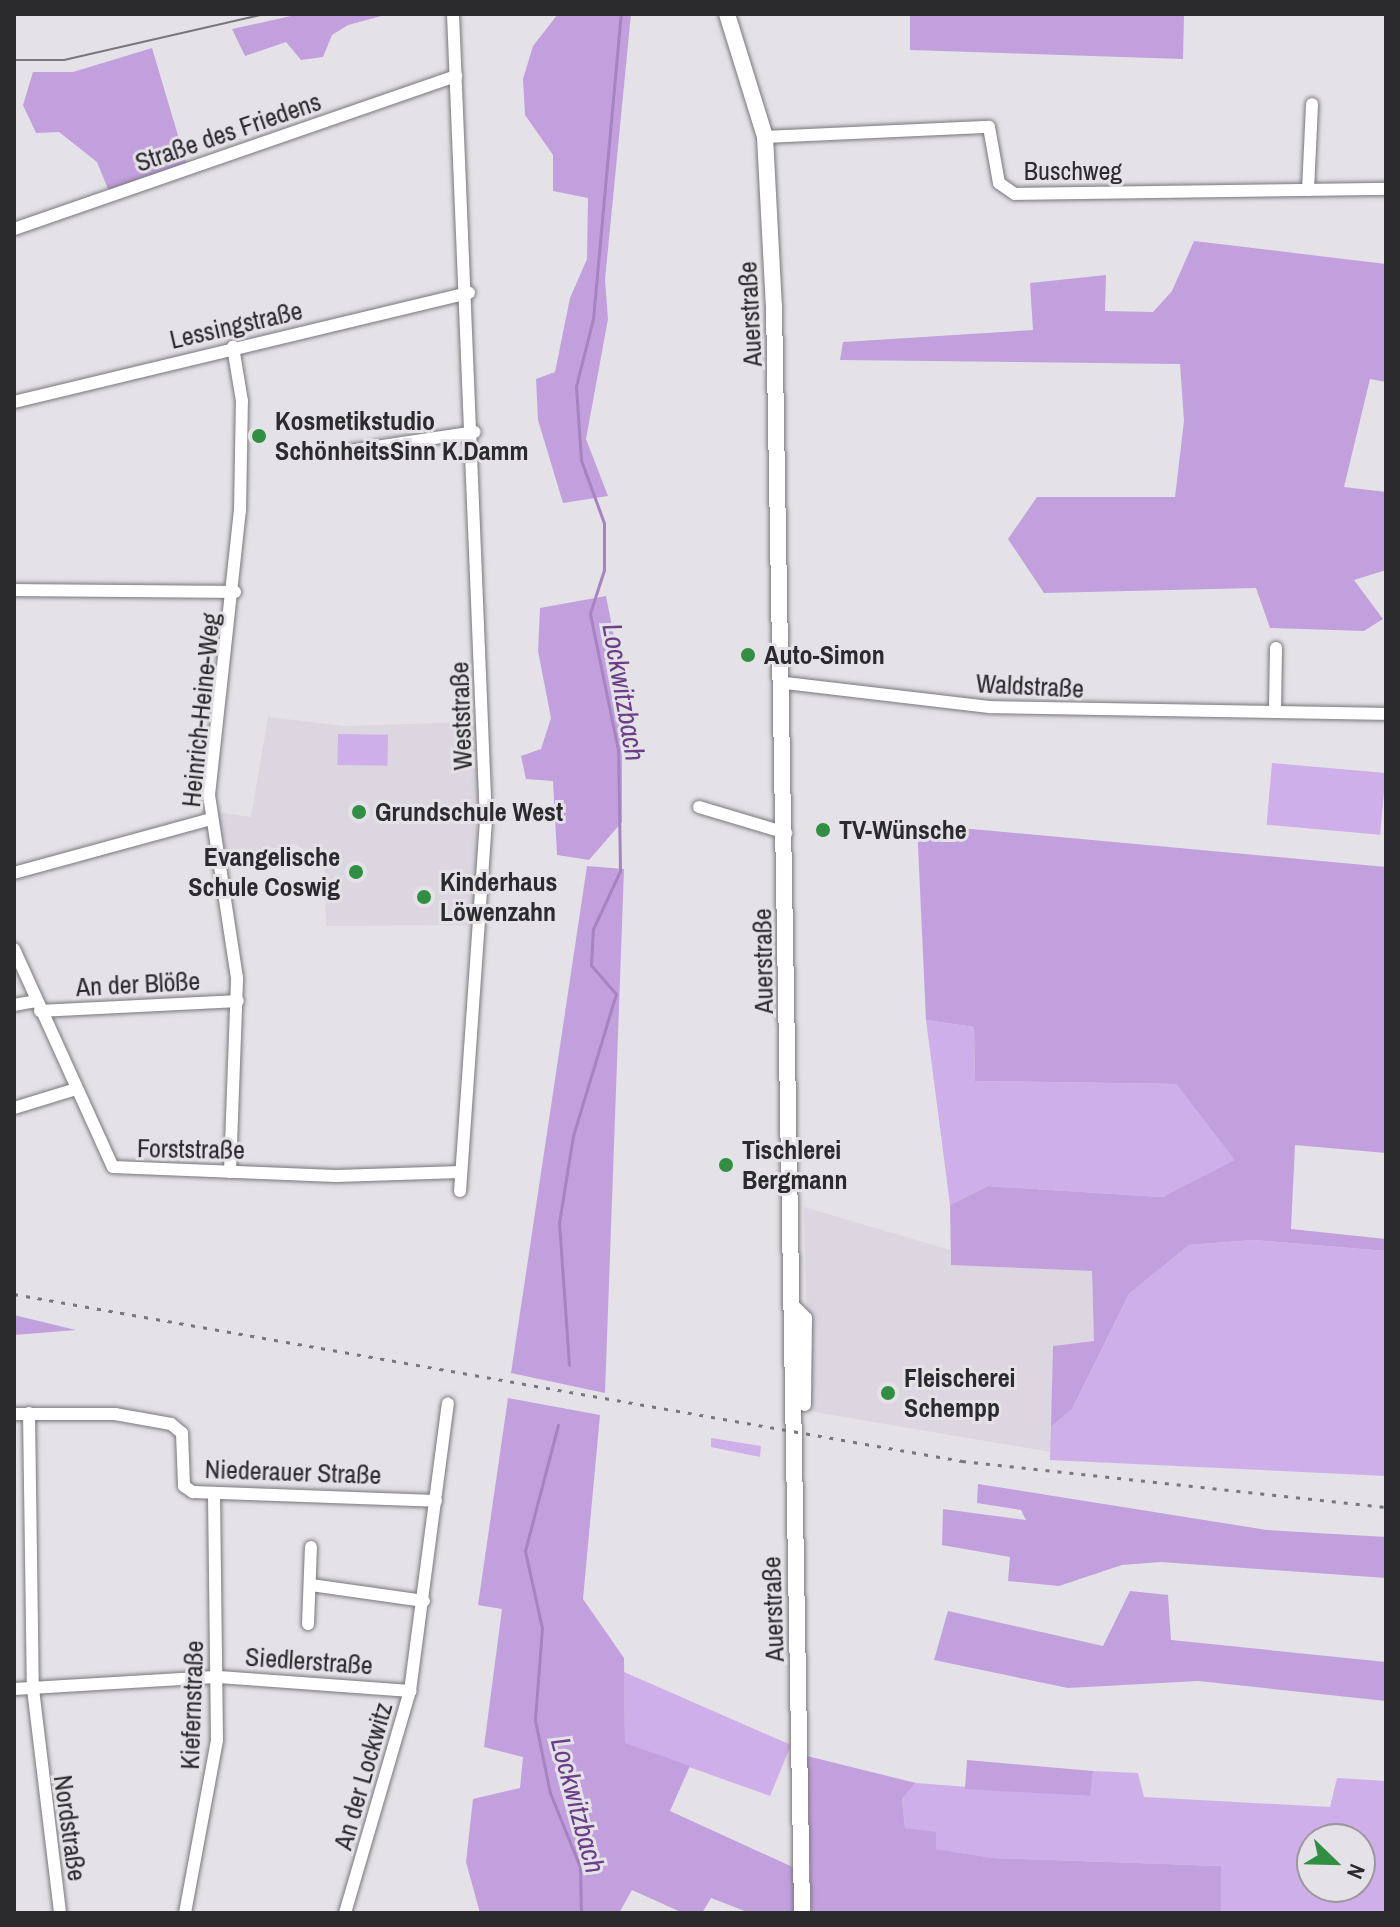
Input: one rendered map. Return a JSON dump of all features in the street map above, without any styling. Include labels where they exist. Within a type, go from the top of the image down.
[{"type":"street","name":"Weststraße","points":[[453,14],[475,432],[486,820],[460,1191]]},
{"type":"street","name":"Auerstraße","points":[[727,14],[765,137],[785,683],[802,1913]]},
{"type":"street","name":"Straße des Friedens","points":[[14,229],[456,76]]},
{"type":"street","points":[[1308,190],[1312,104]]},
{"type":"street","name":"Buschweg","points":[[765,137],[973,125],[989,127],[995,138],[999,183],[1015,194],[1386,189]]},
{"type":"street","name":"Lessingstraße","points":[[14,402],[233,347],[469,293]]},
{"type":"street","name":"Heinrich-Heine-Weg","points":[[230,1172],[238,1001],[211,819],[235,592],[243,427],[233,347]]},
{"type":"street","points":[[349,451],[475,432]]},
{"type":"street","points":[[14,590],[235,592]]},
{"type":"street","points":[[1275,711],[1276,648]]},
{"type":"street","name":"Waldstraße","points":[[785,683],[990,707],[1386,714]]},
{"type":"street","points":[[699,807],[786,833]]},
{"type":"street","points":[[14,873],[211,819]]},
{"type":"street","name":"Forststraße","points":[[14,949],[113,1167],[230,1172],[461,1172]]},
{"type":"street","name":"An der Blöße","points":[[14,1005],[238,1001]]},
{"type":"street","points":[[14,1108],[76,1089]]},
{"type":"street","points":[[794,1306],[806,1318],[805,1405]]},
{"type":"street","name":"An der Lockwitz","points":[[345,1913],[410,1691],[448,1403]]},
{"type":"street","name":"Nordstraße","points":[[29,1413],[33,1689],[60,1913]]},
{"type":"street","name":"Niederauer Straße","points":[[14,1414],[115,1414],[171,1424],[182,1433],[184,1486],[214,1495],[436,1501]]},
{"type":"street","name":"Kiefernstraße","points":[[185,1913],[215,1754],[219,1677],[214,1495]]},
{"type":"street","points":[[308,1624],[311,1547]]},
{"type":"street","points":[[311,1585],[424,1601]]},
{"type":"street","name":"Siedlerstraße","points":[[14,1689],[219,1677],[410,1691]]},
{"type":"shaded area","points":[[300,14],[389,14],[348,25],[332,35],[323,57],[301,60],[286,42],[245,56],[232,29]]},
{"type":"shaded area","points":[[558,14],[631,14],[605,280],[608,319],[586,439],[608,496],[563,503],[538,420],[536,379],[555,372],[570,298],[587,259],[588,198],[553,191],[553,155],[525,115],[523,79],[533,46]]},
{"type":"shaded area","points":[[910,14],[1184,14],[1183,59],[910,50]]},
{"type":"shaded area","points":[[152,48],[188,169],[110,194],[97,162],[59,132],[36,133],[23,105],[33,72],[73,72]]},
{"type":"shaded area","points":[[1194,241],[1386,264],[1386,382],[1370,379],[1344,487],[1386,492],[1386,570],[1354,580],[1383,619],[1364,631],[1270,628],[1256,588],[1044,593],[1008,539],[1037,497],[1175,497],[1184,421],[1180,364],[840,360],[843,342],[1033,330],[1030,283],[1106,275],[1105,311],[1153,312],[1172,291]]},
{"type":"shaded area","points":[[606,596],[622,677],[622,822],[589,860],[557,855],[553,781],[526,779],[521,756],[541,749],[551,718],[538,651],[540,608]]},
{"type":"shaded area","points":[[268,717],[344,726],[479,722],[476,925],[326,926],[324,860],[294,844],[225,858],[216,812],[251,817]]},
{"type":"shaded area","points":[[338,734],[388,735],[387,766],[337,765]]},
{"type":"shaded area","points":[[1272,763],[1386,773],[1380,835],[1267,825]]},
{"type":"shaded area","points":[[917,824],[1386,867],[1386,1153],[1295,1145],[1291,1229],[1386,1239],[1386,1251],[1254,1240],[1189,1245],[1129,1294],[1072,1409],[1051,1427],[1053,1346],[1094,1341],[1092,1271],[951,1265],[950,1205],[988,1186],[1162,1197],[1235,1160],[1176,1084],[975,1081],[974,1027],[926,1020]]},
{"type":"shaded area","points":[[587,866],[624,869],[605,1393],[511,1373]]},
{"type":"shaded area","points":[[926,1020],[974,1027],[975,1081],[1176,1084],[1236,1160],[1162,1197],[988,1186],[950,1205]]},
{"type":"shaded area","points":[[804,1207],[950,1250],[951,1264],[1092,1271],[1094,1342],[1053,1346],[1051,1452],[809,1411]]},
{"type":"shaded area","points":[[1254,1240],[1386,1251],[1386,1476],[1050,1460],[1051,1427],[1072,1409],[1129,1294],[1189,1245]]},
{"type":"shaded area","points":[[14,1315],[76,1330],[14,1335]]},
{"type":"shaded area","points":[[508,1398],[600,1415],[583,1599],[624,1658],[625,1743],[690,1766],[670,1811],[797,1869],[795,1913],[750,1913],[711,1898],[702,1913],[683,1913],[632,1890],[619,1913],[480,1913],[466,1862],[473,1799],[520,1788],[523,1757],[484,1747],[502,1609],[478,1605]]},
{"type":"shaded area","points":[[711,1438],[761,1446],[760,1457],[711,1447]]},
{"type":"shaded area","points":[[978,1484],[1267,1530],[1386,1537],[1386,1578],[1161,1562],[1122,1565],[1059,1586],[1008,1581],[1010,1557],[942,1545],[943,1509],[1026,1520],[1021,1510],[977,1503]]},
{"type":"shaded area","points":[[1130,1591],[1168,1595],[1171,1640],[1386,1662],[1386,1701],[1198,1681],[1068,1688],[934,1660],[948,1611],[1103,1646]]},
{"type":"shaded area","points":[[624,1672],[791,1745],[770,1796],[625,1744]]},
{"type":"shaded area","points":[[807,1756],[916,1783],[902,1799],[905,1828],[936,1832],[936,1849],[993,1858],[1221,1866],[1221,1913],[811,1913]]},
{"type":"shaded area","points":[[967,1760],[1093,1771],[1090,1796],[965,1789]]},
{"type":"shaded area","points":[[1093,1771],[1138,1773],[1144,1797],[1330,1807],[1337,1778],[1386,1781],[1386,1913],[1221,1913],[1220,1866],[992,1858],[935,1849],[905,1828],[902,1799],[916,1783],[1089,1796]]},
{"type":"waterway","name":"Lockwitzbach","points":[[569,1365],[559,1223],[573,1136],[616,994],[591,965],[593,929],[620,871],[618,750],[590,613],[604,570],[604,523],[581,460],[576,386],[593,319],[621,14]]},
{"type":"waterway","name":"Lockwitzbach","points":[[558,1425],[525,1551],[542,1628],[535,1720],[550,1793],[580,1867],[581,1913]]},
{"type":"tram line","points":[[14,60],[64,60],[265,14]]},
{"type":"railway","points":[[14,1294],[962,1461],[1386,1507]]},
{"type":"place","name":"Kosmetikstudio SchönheitsSinn K.Damm","points":[[259,436]]},
{"type":"place","name":"Auto-Simon","points":[[748,655]]},
{"type":"place","name":"Grundschule West","points":[[359,812]]},
{"type":"place","name":"TV-Wünsche","points":[[823,830]]},
{"type":"place","name":"Evangelische Schule Coswig","points":[[356,872]]},
{"type":"place","name":"Kinderhaus Löwenzahn","points":[[424,897]]},
{"type":"place","name":"Tischlerei Bergmann","points":[[726,1165]]},
{"type":"place","name":"Fleischerei Schempp","points":[[888,1393]]}]
